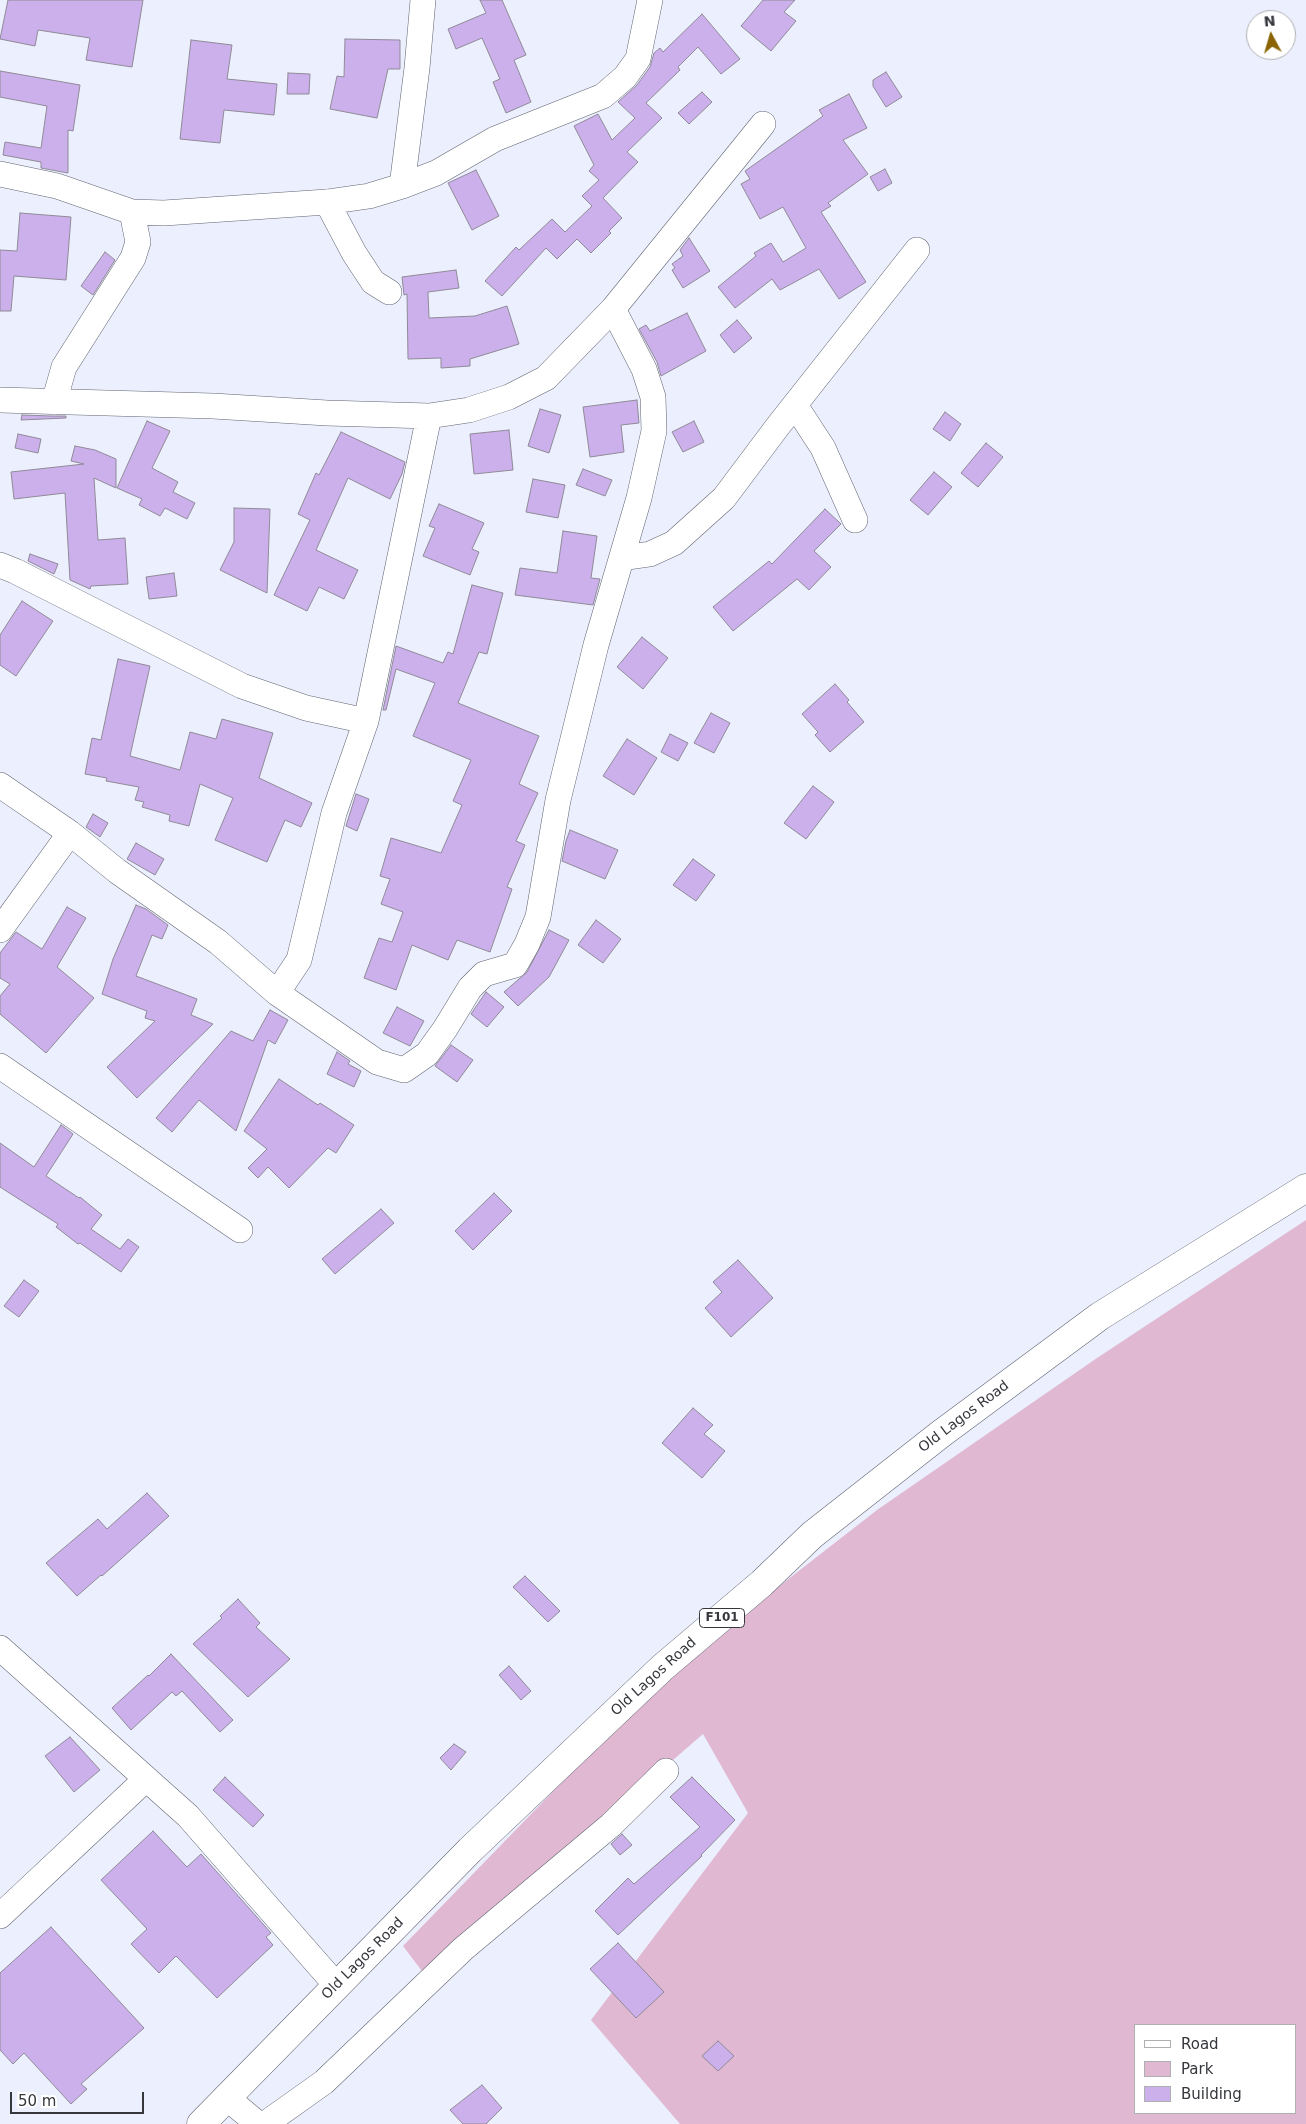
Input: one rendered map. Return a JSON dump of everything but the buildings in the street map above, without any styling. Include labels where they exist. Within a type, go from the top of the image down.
[{"type":"main road","name":"Old Lagos Road","points":[[201,2124],[226,2096],[470,1850],[663,1668],[762,1583],[812,1535],[942,1433],[1100,1316],[1306,1188]]},
{"type":"street","points":[[402,186],[417,68],[423,0]]},
{"type":"street","points":[[0,174],[57,186],[132,212],[164,213],[327,202],[369,196],[436,174],[496,139],[603,96],[625,78],[638,59],[650,0]]},
{"type":"street","points":[[0,400],[213,406],[327,413],[429,416],[469,410],[509,397],[546,378],[613,309],[763,124]]},
{"type":"street","points":[[327,202],[354,252],[373,282],[390,292]]},
{"type":"street","points":[[54,402],[64,367],[133,258],[138,242],[132,212]]},
{"type":"street","points":[[622,558],[650,554],[674,543],[724,498],[917,250]]},
{"type":"street","points":[[0,785],[70,833],[117,871],[218,942],[278,994],[377,1062],[404,1070],[427,1054],[470,988],[484,974],[515,965],[528,944],[538,917],[558,800],[596,645],[639,498],[654,431],[653,397],[644,369],[613,309]]},
{"type":"street","points":[[795,405],[823,448],[855,520]]},
{"type":"street","points":[[278,994],[299,960],[334,812],[366,721],[429,416]]},
{"type":"street","points":[[0,565],[242,686],[306,708],[366,721]]},
{"type":"street","points":[[0,930],[70,833]]},
{"type":"street","points":[[0,1066],[240,1230]]},
{"type":"street","points":[[0,1648],[204,1832],[337,1986]]},
{"type":"street","points":[[265,2124],[324,2082],[464,1949],[611,1824],[666,1771]]},
{"type":"street","points":[[0,1916],[146,1779]]},
{"type":"street","points":[[226,2096],[258,2124]]},
{"type":"green space","points":[[1306,1220],[1306,2124],[680,2124],[591,2020],[748,1813],[703,1734],[425,1975],[403,1946],[669,1672],[877,1510],[1097,1358]]}]
